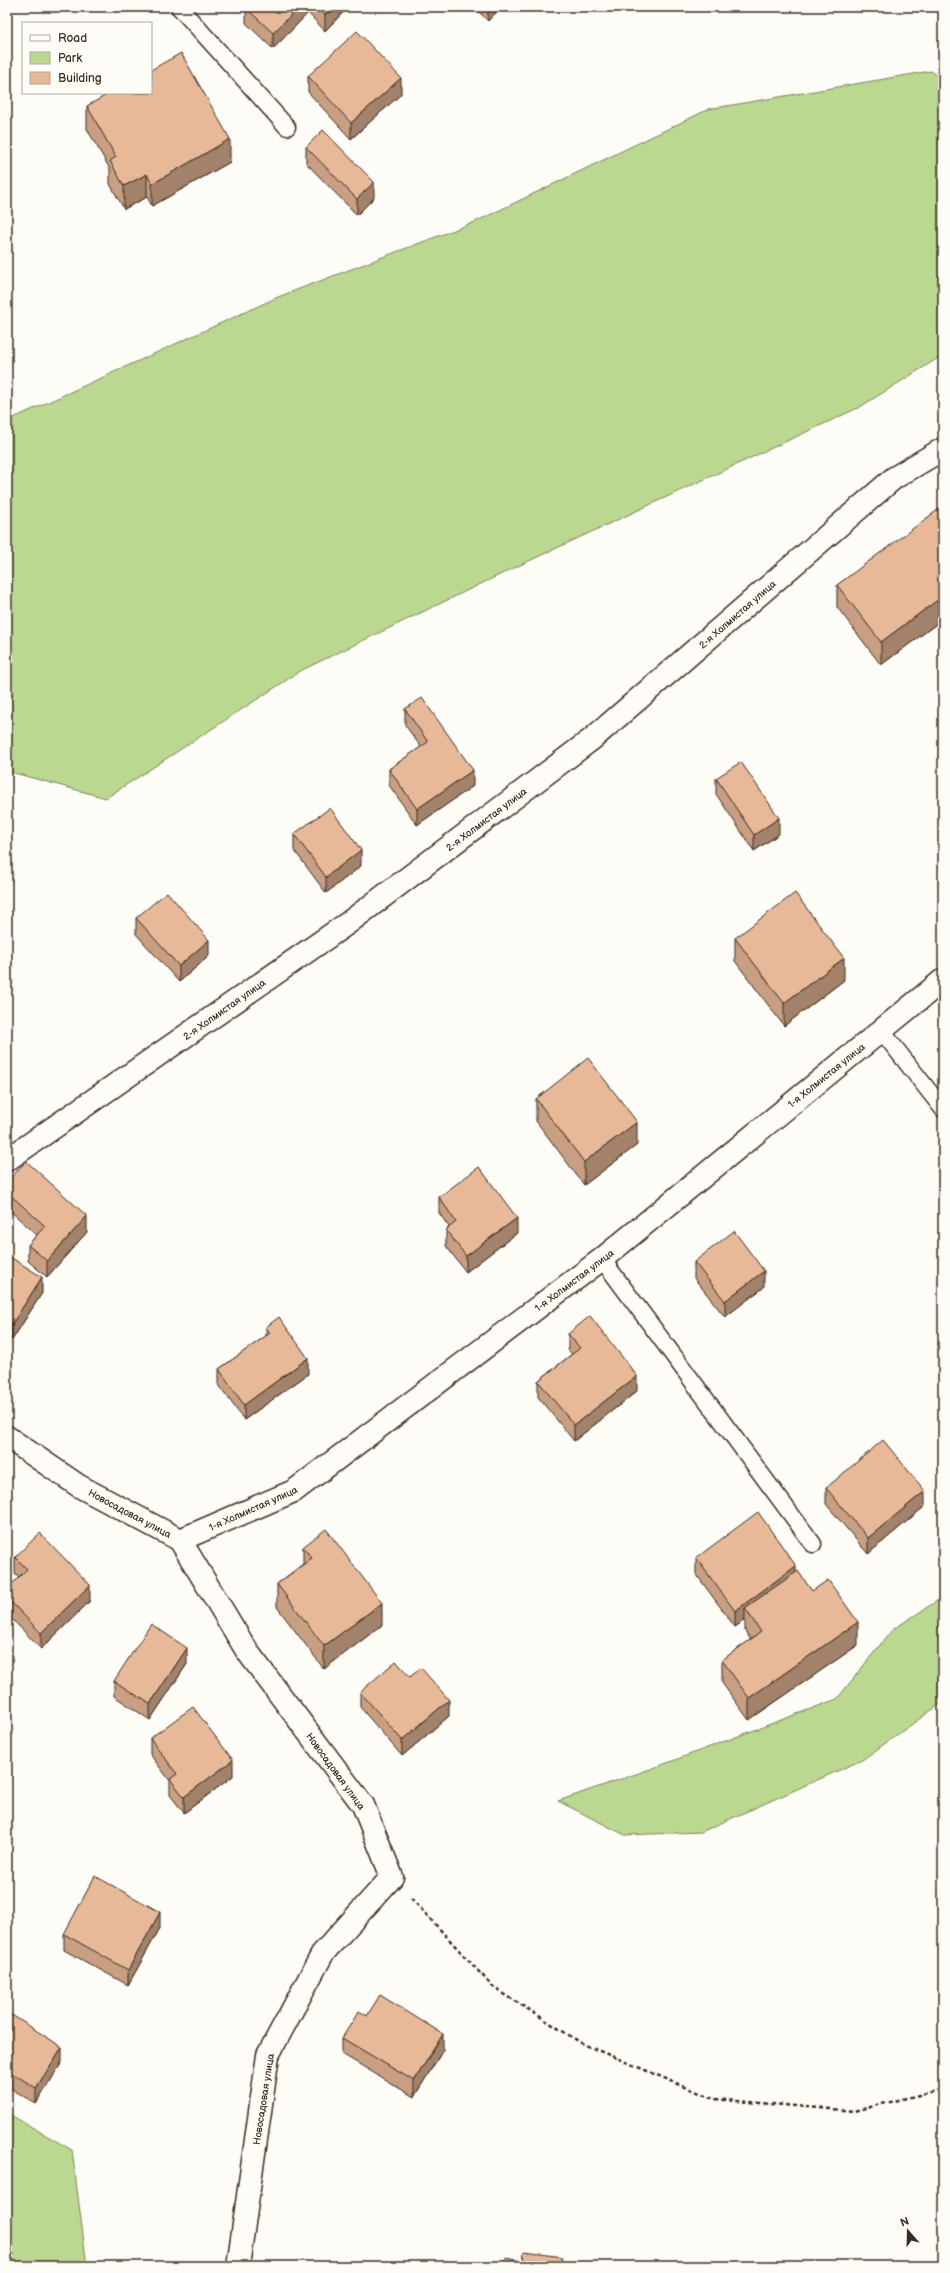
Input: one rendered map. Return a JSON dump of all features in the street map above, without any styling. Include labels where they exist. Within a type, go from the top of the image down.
[{"type":"street","name":"2-я Холмистая улица","points":[[7,1160],[348,923],[586,744],[894,478],[943,449]]},
{"type":"street","name":"1-я Холмистая улица","points":[[180,1540],[294,1491],[602,1259],[943,980]]},
{"type":"street","name":"Новосадовая улица","points":[[7,1437],[79,1486],[180,1540],[247,1650],[363,1805],[392,1877],[323,1952],[268,2055],[238,2266]]},
{"type":"lane","points":[[179,7],[286,127]]},
{"type":"lane","points":[[881,1030],[943,1109]]},
{"type":"lane","points":[[602,1259],[813,1544]]},
{"type":"path","points":[[392,1877],[492,1987],[583,2044],[714,2099],[854,2111],[943,2089]]},
{"type":"green space","points":[[931,71],[943,79],[943,355],[860,407],[516,567],[302,670],[106,798],[7,771],[7,421],[278,297],[475,222],[709,109]]},
{"type":"green space","points":[[943,1597],[943,1702],[862,1760],[701,1832],[625,1835],[558,1801],[659,1766],[837,1699],[892,1630]]},
{"type":"green space","points":[[7,2113],[72,2150],[87,2266],[7,2266]]},
{"type":"building","points":[[299,7],[273,33],[246,8]]},
{"type":"building","points":[[318,7],[333,7],[325,15]]},
{"type":"building","points":[[357,31],[401,78],[351,123],[308,76]]},
{"type":"building","points":[[181,53],[230,139],[152,184],[147,174],[124,186],[110,161],[116,157],[87,106],[108,94],[152,94],[152,69]]},
{"type":"building","points":[[323,130],[374,182],[357,199],[306,147]]},
{"type":"building","points":[[939,509],[943,515],[943,596],[881,642],[837,585]]},
{"type":"building","points":[[422,698],[473,770],[417,809],[389,769],[428,742],[405,709]]},
{"type":"building","points":[[741,762],[779,818],[754,835],[716,778]]},
{"type":"building","points":[[330,808],[361,850],[326,877],[294,834]]},
{"type":"building","points":[[167,892],[209,940],[179,966],[136,918]]},
{"type":"building","points":[[795,893],[844,958],[784,1003],[735,938]]},
{"type":"building","points":[[588,1058],[637,1122],[584,1162],[536,1099]]},
{"type":"building","points":[[26,1161],[87,1216],[47,1261],[28,1245],[45,1226],[7,1192],[7,1182]]},
{"type":"building","points":[[479,1167],[517,1218],[466,1256],[446,1230],[456,1222],[439,1197]]},
{"type":"building","points":[[734,1231],[764,1271],[725,1301],[694,1262]]},
{"type":"building","points":[[7,1255],[42,1277],[12,1324],[7,1321]]},
{"type":"building","points":[[590,1316],[637,1376],[574,1425],[538,1381],[580,1348],[568,1334]]},
{"type":"building","points":[[279,1317],[308,1358],[244,1405],[219,1369],[270,1333],[266,1327]]},
{"type":"building","points":[[883,1440],[925,1491],[868,1538],[826,1488]]},
{"type":"building","points":[[758,1512],[796,1566],[735,1611],[696,1558]]},
{"type":"building","points":[[326,1529],[382,1603],[324,1646],[277,1584],[312,1558],[303,1547]]},
{"type":"building","points":[[40,1533],[90,1585],[41,1633],[7,1598],[7,1589],[27,1569],[15,1557]]},
{"type":"building","points":[[798,1571],[812,1591],[828,1580],[858,1622],[749,1698],[722,1660],[761,1632],[745,1608]]},
{"type":"building","points":[[151,1624],[187,1648],[150,1704],[114,1681]]},
{"type":"building","points":[[396,1661],[410,1677],[421,1668],[449,1700],[402,1740],[360,1692]]},
{"type":"building","points":[[193,1707],[233,1760],[184,1797],[170,1779],[177,1774],[150,1738]]},
{"type":"building","points":[[95,1876],[160,1912],[128,1970],[64,1934]]},
{"type":"building","points":[[380,1995],[443,2034],[414,2081],[342,2038],[359,2011],[367,2016]]},
{"type":"building","points":[[7,2012],[62,2047],[36,2088],[7,2070]]},
{"type":"building","points":[[524,2252],[563,2257],[561,2266],[505,2266],[506,2258],[523,2261]]}]
